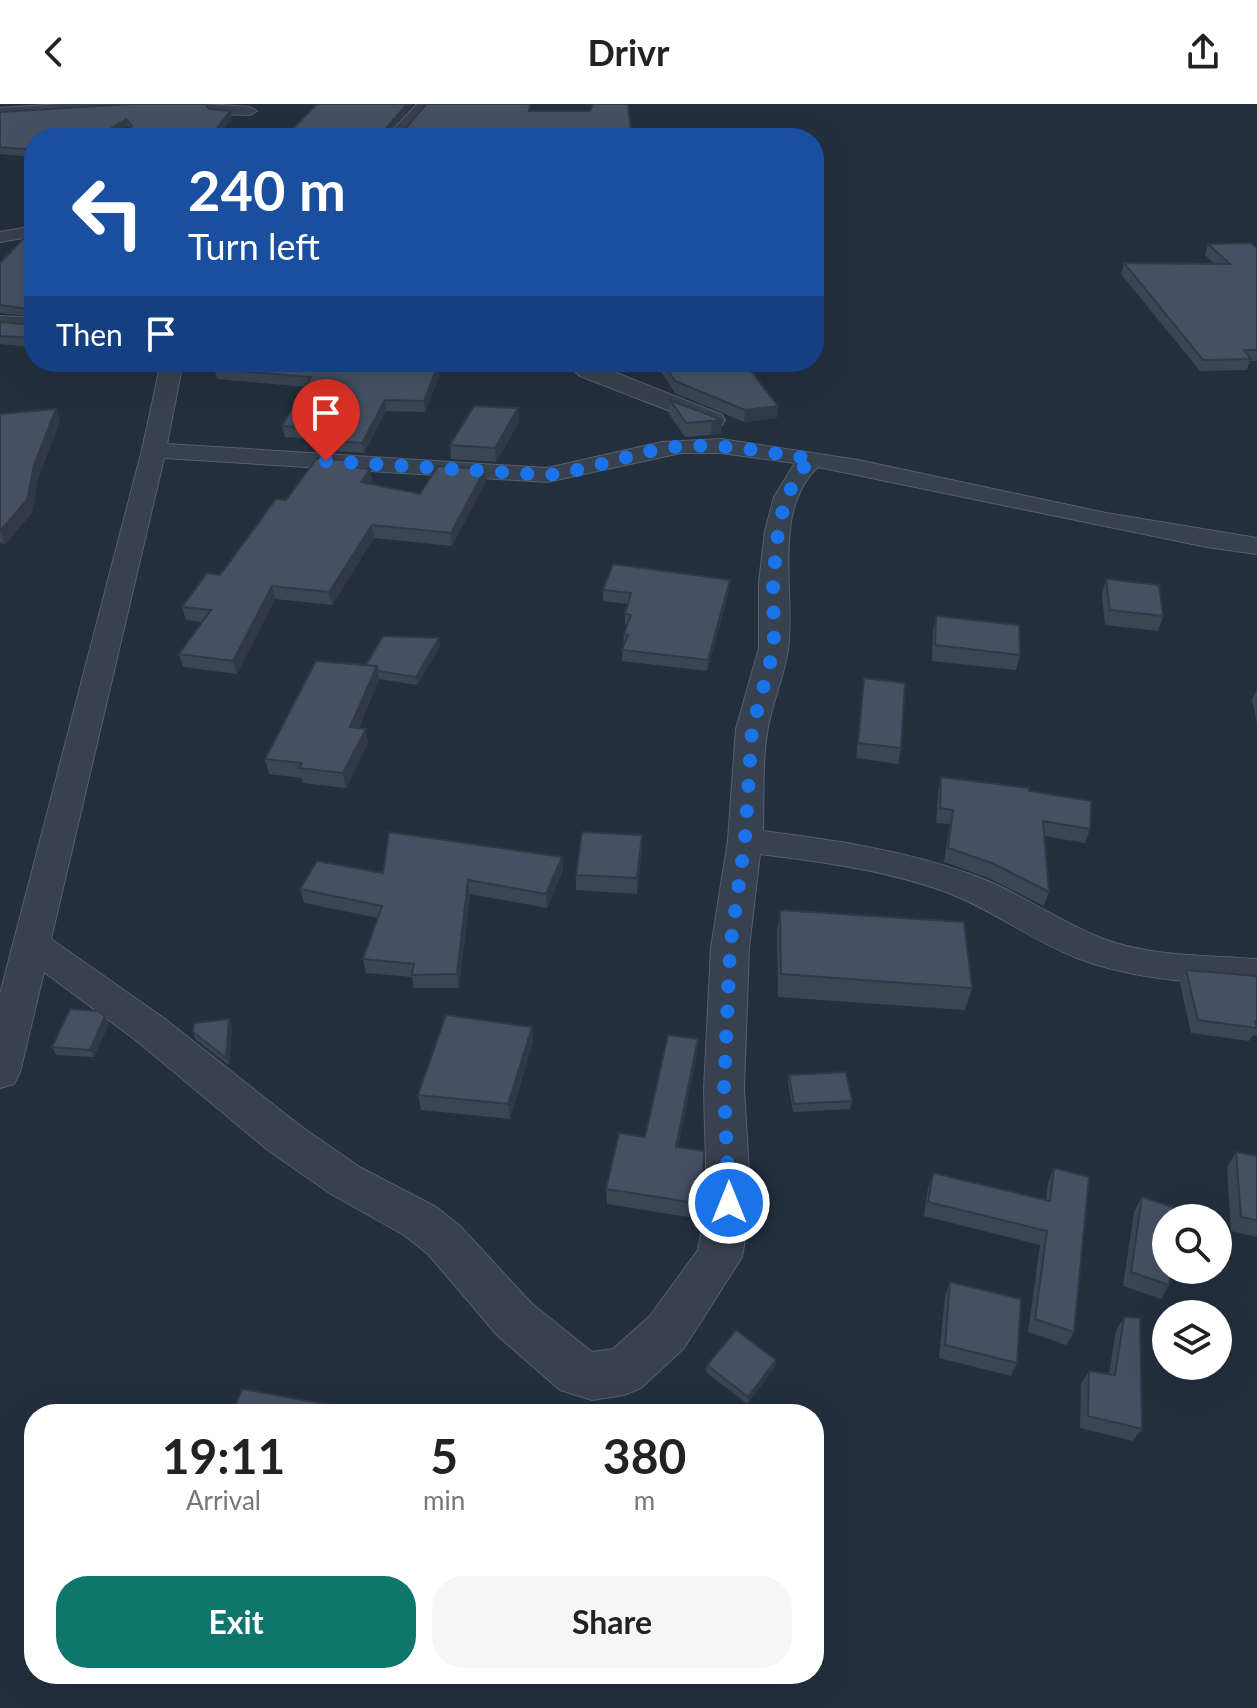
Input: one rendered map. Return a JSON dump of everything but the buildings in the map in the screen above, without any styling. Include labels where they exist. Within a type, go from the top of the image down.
[{"type":"street","points":[[0,112],[132,104]]},
{"type":"street","points":[[214,104],[216,110],[252,107],[245,128]]},
{"type":"street","points":[[402,128],[425,104]]},
{"type":"street","points":[[0,237],[24,233]]},
{"type":"street","points":[[0,322],[24,323]]},
{"type":"street","points":[[0,1072],[154,450],[170,372]]},
{"type":"street","points":[[590,372],[753,443],[813,459],[957,486],[1170,534],[1257,546]]},
{"type":"street","points":[[154,450],[547,475],[669,448],[753,443]]},
{"type":"street","points":[[31,944],[73,978],[151,1030],[309,1155],[346,1181],[420,1221],[444,1240],[514,1319],[577,1373],[610,1375],[624,1371],[667,1332],[719,1257],[729,1203],[724,1089],[730,948],[745,840],[752,729],[774,648],[773,582],[778,531],[786,497],[804,467],[813,459]]},
{"type":"street","points":[[745,840],[866,858],[957,882],[1006,902],[1088,947],[1117,956],[1257,973]]},
{"type":"street","points":[[21,988],[73,978]]},
{"type":"route","points":[[326,461],[547,475],[571,472],[633,454],[699,445],[813,459],[804,467],[786,497],[778,531],[773,582],[774,648],[752,729],[745,840],[730,948],[724,1089],[729,1203]]}]
